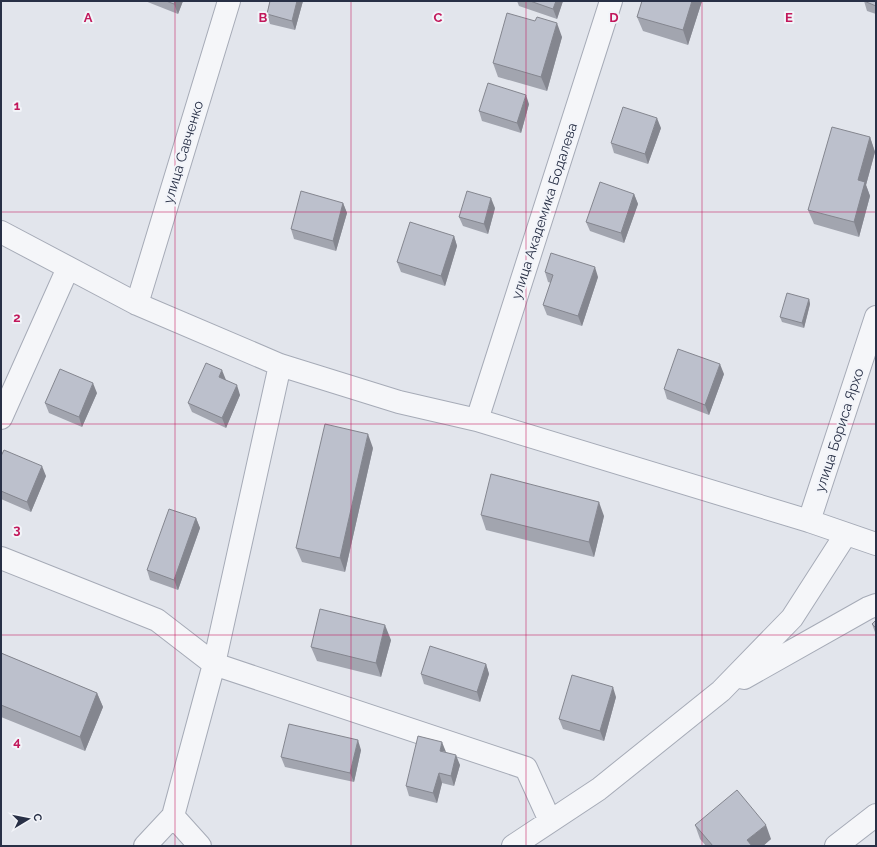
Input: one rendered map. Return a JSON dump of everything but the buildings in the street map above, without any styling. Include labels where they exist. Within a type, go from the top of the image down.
[{"type":"street","name":"улица Савченко","points":[[137,304],[229,1]]},
{"type":"street","name":"улица Академика Бодалева","points":[[478,420],[611,1]]},
{"type":"street","points":[[1,232],[137,304],[280,365],[399,402],[478,420],[809,521],[876,544]]},
{"type":"street","points":[[1,418],[68,268]]},
{"type":"street","name":"улица Бориса Ярхо","points":[[809,521],[876,317]]},
{"type":"street","points":[[145,846],[172,816],[214,664],[280,365]]},
{"type":"street","points":[[513,846],[599,788],[721,691],[792,618],[846,534]]},
{"type":"street","points":[[1,558],[157,620],[214,664],[526,768],[550,821]]},
{"type":"street","points":[[721,691],[868,608],[876,605]]},
{"type":"street","points":[[836,846],[876,815]]},
{"type":"street","points":[[172,816],[200,846]]}]
